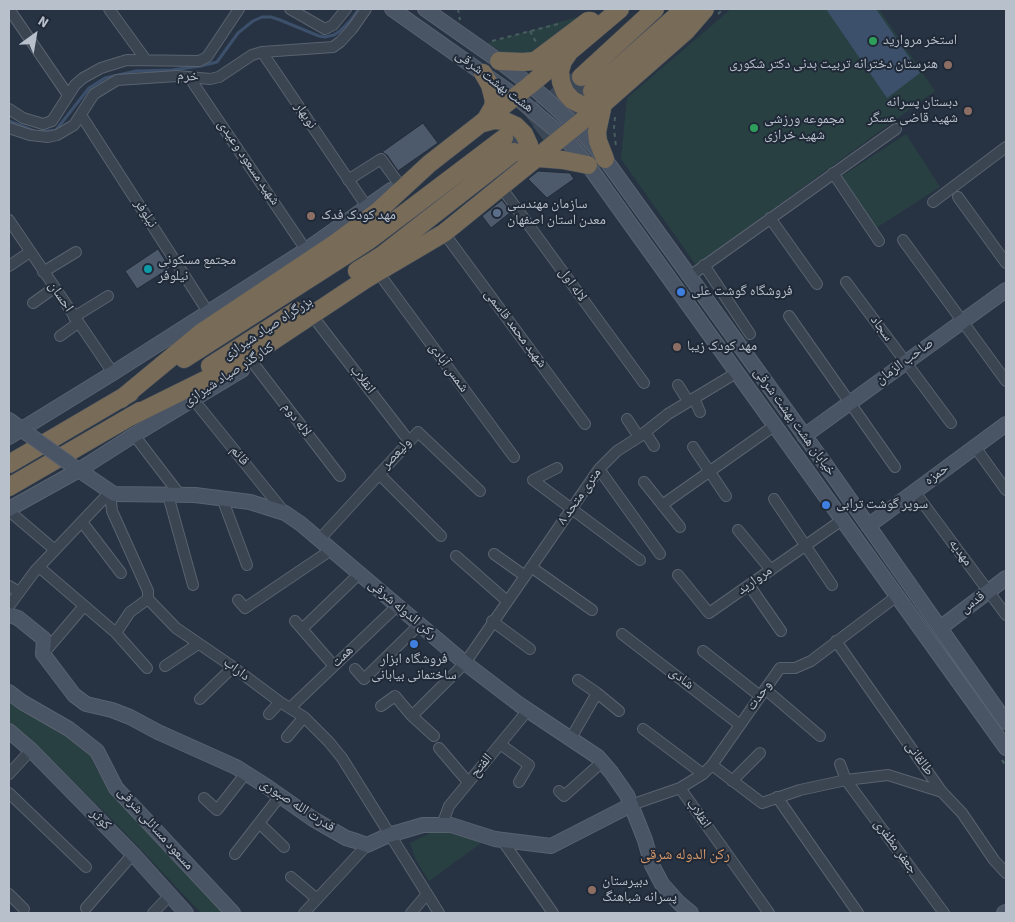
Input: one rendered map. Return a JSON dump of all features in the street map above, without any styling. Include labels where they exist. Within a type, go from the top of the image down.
[{"type":"highway","points":[[581,77],[655,9]]},
{"type":"highway","points":[[611,156],[598,141],[604,103],[684,9]]},
{"type":"highway","points":[[130,417],[240,362],[366,279],[444,233],[604,103],[710,11]]},
{"type":"highway","points":[[498,53],[523,62],[535,61],[588,21],[613,14]]},
{"type":"highway","points":[[121,399],[202,332],[337,242],[368,218],[429,164],[530,85],[613,14]]},
{"type":"highway","points":[[569,52],[563,60],[560,71],[561,82],[565,92],[572,100],[582,105],[593,107],[604,103]]},
{"type":"highway","points":[[483,123],[491,112],[494,101],[490,85],[484,73]]},
{"type":"highway","points":[[483,123],[494,120],[505,121],[516,126],[524,134],[532,162]]},
{"type":"highway","name":"بزرگراه صیاد شیرازی","points":[[9,464],[121,399],[368,241],[509,145],[380,256],[130,417],[9,487]]},
{"type":"highway","points":[[532,162],[563,160],[588,165]]},
{"type":"main road","name":"هشت بهشت شرقی","points":[[392,9],[515,96],[569,131]]},
{"type":"main road","name":"هشت بهشت شرقی","points":[[424,9],[498,53],[530,85],[569,131],[588,165]]},
{"type":"main road","name":"خیابان هشت بهشت شرقی","points":[[569,131],[611,156],[690,276],[1006,722]]},
{"type":"main road","points":[[9,437],[25,432],[113,373],[306,250],[429,164]]},
{"type":"main road","name":"خیابان هشت بهشت شرقی","points":[[588,165],[808,474],[898,596],[1003,753]]},
{"type":"main road","name":"کنارگذر صیاد شیرازی","points":[[9,510],[75,467],[134,435],[253,363],[280,341],[314,318],[382,278],[444,233]]},
{"type":"main road","name":"صاحب الزمان","points":[[804,436],[1006,290]]},
{"type":"main road","name":"رکن الدوله شرقی","points":[[9,420],[110,492],[129,495],[195,495],[250,502],[285,513],[301,524],[465,662],[528,710],[571,738],[602,762],[627,795],[645,840],[652,865],[662,884],[691,913]]},
{"type":"main road","name":"حمزه","points":[[868,526],[1006,424]]},
{"type":"main road","points":[[808,474],[825,464]]},
{"type":"main road","name":"قدس","points":[[940,628],[1006,578]]},
{"type":"main road","name":"قدرت الله صبوری","points":[[9,615],[18,618],[44,639],[43,654],[74,695],[86,704],[112,710],[130,717],[246,773],[304,813],[346,838],[367,845]]},
{"type":"main road","name":"مسعود مسائلی شرقی","points":[[9,692],[22,702],[69,729],[97,751],[116,788],[233,913]]},
{"type":"main road","name":"کوثر","points":[[9,731],[31,750],[133,854],[186,913]]},
{"type":"main road","points":[[367,845],[389,835],[423,826],[451,825],[502,840],[552,846],[631,805]]},
{"type":"street","points":[[9,9],[68,96]]},
{"type":"street","points":[[109,9],[146,60]]},
{"type":"street","name":"خرم","points":[[9,110],[23,118],[43,124],[52,120],[75,85],[91,73],[127,60],[199,61],[207,57],[240,9]]},
{"type":"street","points":[[290,9],[325,29],[333,25],[346,9]]},
{"type":"street","name":"خرم","points":[[9,128],[30,135],[48,137],[57,135],[70,129],[94,94],[118,80],[176,76],[210,79],[219,77],[252,56],[262,52],[333,47],[352,30],[366,9]]},
{"type":"street","name":"نوبهار","points":[[262,52],[366,207]]},
{"type":"street","name":"شهید مسعود وعیدی","points":[[190,77],[306,250]]},
{"type":"street","name":"نیلوفر","points":[[81,115],[208,312]]},
{"type":"street","points":[[690,276],[896,129]]},
{"type":"street","points":[[933,202],[1006,147]]},
{"type":"street","points":[[348,180],[381,159],[399,184]]},
{"type":"street","points":[[833,173],[879,241]]},
{"type":"street","name":"لاله اول","points":[[501,187],[644,382]]},
{"type":"street","points":[[958,197],[1006,264]]},
{"type":"street","points":[[770,218],[817,284]]},
{"type":"street","name":"احسان","points":[[9,220],[113,373]]},
{"type":"street","name":"شهید محمد قاسمی","points":[[444,233],[585,424]]},
{"type":"street","points":[[903,240],[1006,381]]},
{"type":"street","points":[[9,266],[30,252]]},
{"type":"street","points":[[43,272],[76,252]]},
{"type":"street","points":[[704,265],[750,334]]},
{"type":"street","name":"شمس آبادی","points":[[382,278],[514,457]]},
{"type":"street","name":"سجاد","points":[[846,282],[951,423]]},
{"type":"street","points":[[33,302],[54,288]]},
{"type":"street","points":[[60,336],[76,320],[108,296]]},
{"type":"street","points":[[789,316],[896,467]]},
{"type":"street","name":"انقلاب","points":[[314,318],[409,441]]},
{"type":"street","name":"لاله دوم","points":[[253,363],[340,476]]},
{"type":"street","name":"۸ متری متحد","points":[[412,716],[465,662],[599,469],[617,451],[668,414],[736,373]]},
{"type":"street","points":[[678,385],[700,412]]},
{"type":"street","name":"قائم","points":[[193,399],[285,513]]},
{"type":"street","points":[[627,419],[654,446]]},
{"type":"street","points":[[662,505],[774,426]]},
{"type":"street","name":"ولیعصر","points":[[319,540],[418,432],[480,492]]},
{"type":"street","points":[[134,435],[174,495],[193,585]]},
{"type":"street","points":[[694,447],[726,496]]},
{"type":"street","points":[[975,447],[1006,490]]},
{"type":"street","points":[[557,468],[533,480],[640,560]]},
{"type":"street","points":[[599,469],[660,554]]},
{"type":"street","points":[[379,474],[441,536]]},
{"type":"street","points":[[644,482],[680,527]]},
{"type":"street","name":"مهدیه","points":[[914,491],[1006,614]]},
{"type":"street","points":[[9,606],[39,567],[110,492]]},
{"type":"street","name":"داراب","points":[[110,492],[112,511],[148,591],[148,599],[176,628],[304,717],[329,742],[342,758],[439,913]]},
{"type":"street","points":[[222,498],[246,565]]},
{"type":"street","points":[[774,499],[832,586]]},
{"type":"street","points":[[9,510],[55,550]]},
{"type":"street","name":"مروارید","points":[[678,575],[708,613],[842,520]]},
{"type":"street","points":[[82,522],[121,573]]},
{"type":"street","points":[[738,530],[771,570]]},
{"type":"street","points":[[238,600],[246,608],[331,550]]},
{"type":"street","points":[[494,554],[592,610]]},
{"type":"street","points":[[456,556],[507,601]]},
{"type":"street","points":[[39,567],[116,633],[147,668]]},
{"type":"street","points":[[334,666],[298,625],[359,574]]},
{"type":"street","points":[[749,585],[780,631]]},
{"type":"street","points":[[9,586],[19,592]]},
{"type":"street","name":"وحدت","points":[[631,805],[680,788],[702,774],[712,765],[780,668],[795,668],[811,661],[898,596]]},
{"type":"street","points":[[116,633],[130,612],[148,599]]},
{"type":"street","points":[[43,654],[84,606]]},
{"type":"street","name":"همت","points":[[290,708],[397,606]]},
{"type":"street","points":[[492,621],[530,649]]},
{"type":"street","points":[[355,669],[364,679],[419,625]]},
{"type":"street","name":"شادی","points":[[622,634],[740,725]]},
{"type":"street","name":"طالقانی","points":[[836,641],[942,792],[962,813],[994,860],[1006,873]]},
{"type":"street","points":[[165,666],[198,644]]},
{"type":"street","points":[[702,650],[763,692],[820,736]]},
{"type":"street","points":[[200,699],[233,667]]},
{"type":"street","points":[[578,680],[619,710]]},
{"type":"street","points":[[571,738],[597,693]]},
{"type":"street","points":[[381,706],[395,696],[412,716],[434,736]]},
{"type":"street","points":[[269,714],[280,702]]},
{"type":"street","name":"الفتح","points":[[442,825],[449,806],[528,710]]},
{"type":"street","points":[[287,737],[304,717]]},
{"type":"street","points":[[643,728],[702,774]]},
{"type":"street","points":[[500,744],[529,765],[519,782]]},
{"type":"street","points":[[439,748],[468,782]]},
{"type":"street","points":[[9,774],[31,750]]},
{"type":"street","points":[[732,781],[760,753]]},
{"type":"street","points":[[559,791],[564,796],[602,762]]},
{"type":"street","name":"جعفر مظفری","points":[[840,764],[846,780],[944,913]]},
{"type":"street","points":[[712,765],[762,803],[800,790],[846,780],[888,775],[942,792]]},
{"type":"street","points":[[204,798],[217,810],[246,773]]},
{"type":"street","name":"انقلاب","points":[[680,788],[769,913]]},
{"type":"street","points":[[9,793],[86,867]]},
{"type":"street","points":[[235,854],[280,796]]},
{"type":"street","points":[[777,797],[858,913]]},
{"type":"street","points":[[259,823],[284,846]]},
{"type":"street","points":[[502,840],[553,913]]},
{"type":"street","points":[[304,913],[367,845]]},
{"type":"street","points":[[86,908],[133,854]]},
{"type":"street","points":[[291,877],[317,899]]},
{"type":"street","points":[[9,894],[24,909]]},
{"type":"street","points":[[411,913],[427,894]]},
{"type":"street","points":[[153,913],[170,895]]},
{"type":"path","points":[[458,9],[460,21]]},
{"type":"path","points":[[710,11],[723,9]]},
{"type":"path","points":[[498,53],[490,42],[564,22]]},
{"type":"path","points":[[530,31],[538,44]]},
{"type":"path","points":[[604,103],[614,128],[611,156]]},
{"type":"path","points":[[1003,753],[1006,766]]},
{"type":"green space","name":"مجموعه ورزشی شهید خرازی","points":[[731,9],[879,9],[935,91],[696,265],[621,159],[627,98]]},
{"type":"green space","points":[[594,12],[590,17],[535,57],[510,57],[487,43]]},
{"type":"green space","points":[[906,134],[940,187],[876,228],[842,176]]},
{"type":"green space","points":[[9,700],[25,712],[58,729],[89,752],[97,770],[131,812],[224,913],[201,913],[111,818],[9,722]]},
{"type":"green space","points":[[440,828],[484,841],[429,881],[416,860],[410,843]]},
{"type":"water","name":"استخر مروارید","points":[[826,9],[876,9],[920,73],[887,98]]},
{"type":"building","points":[[423,123],[438,143],[398,171],[387,155],[382,152]]},
{"type":"building","points":[[538,171],[570,173],[574,179],[547,198],[528,179]]},
{"type":"building","name":"سازمان مهندسی معدن استان اصفهان","points":[[502,200],[511,212],[491,228],[482,216]]},
{"type":"building","name":"مجتمع مسکونی نیلوفر","points":[[158,249],[170,268],[137,289],[125,271]]},
{"type":"waterway","points":[[9,121],[37,132],[56,130],[89,88],[105,78],[136,71],[172,70],[217,62],[238,33],[253,21],[262,17],[271,17],[319,36],[334,35],[351,20],[359,9]]},
{"type":"tunnel","points":[[507,136],[581,77]]},
{"type":"tunnel","points":[[517,150],[592,91]]},
{"type":"place","name":"استخر مروارید","points":[[873,41]]},
{"type":"place","name":"هنرستان دخترانه تربیت بدنی دکتر شکوری","points":[[948,65]]},
{"type":"place","name":"دبستان پسرانه شهید قاضی عسگر","points":[[968,111]]},
{"type":"place","name":"مجموعه ورزشی شهید خرازی","points":[[754,128]]},
{"type":"place","name":"سازمان مهندسی معدن استان اصفهان","points":[[497,213]]},
{"type":"place","name":"مهد کودک فدک","points":[[311,216]]},
{"type":"place","name":"مجتمع مسکونی نیلوفر","points":[[148,269]]},
{"type":"place","name":"فروشگاه گوشت علی","points":[[681,292]]},
{"type":"place","name":"مهد کودک زیبا","points":[[677,347]]},
{"type":"place","name":"سوپر گوشت ترابی","points":[[826,505]]},
{"type":"place","name":"فروشگاه ابزار ساختمانی بیابانی","points":[[414,644]]},
{"type":"place","name":"دبیرستان پسرانه شباهنگ","points":[[592,890]]},
{"type":"district","name":"رکن الدوله شرقی","points":[[685,856]]}]
